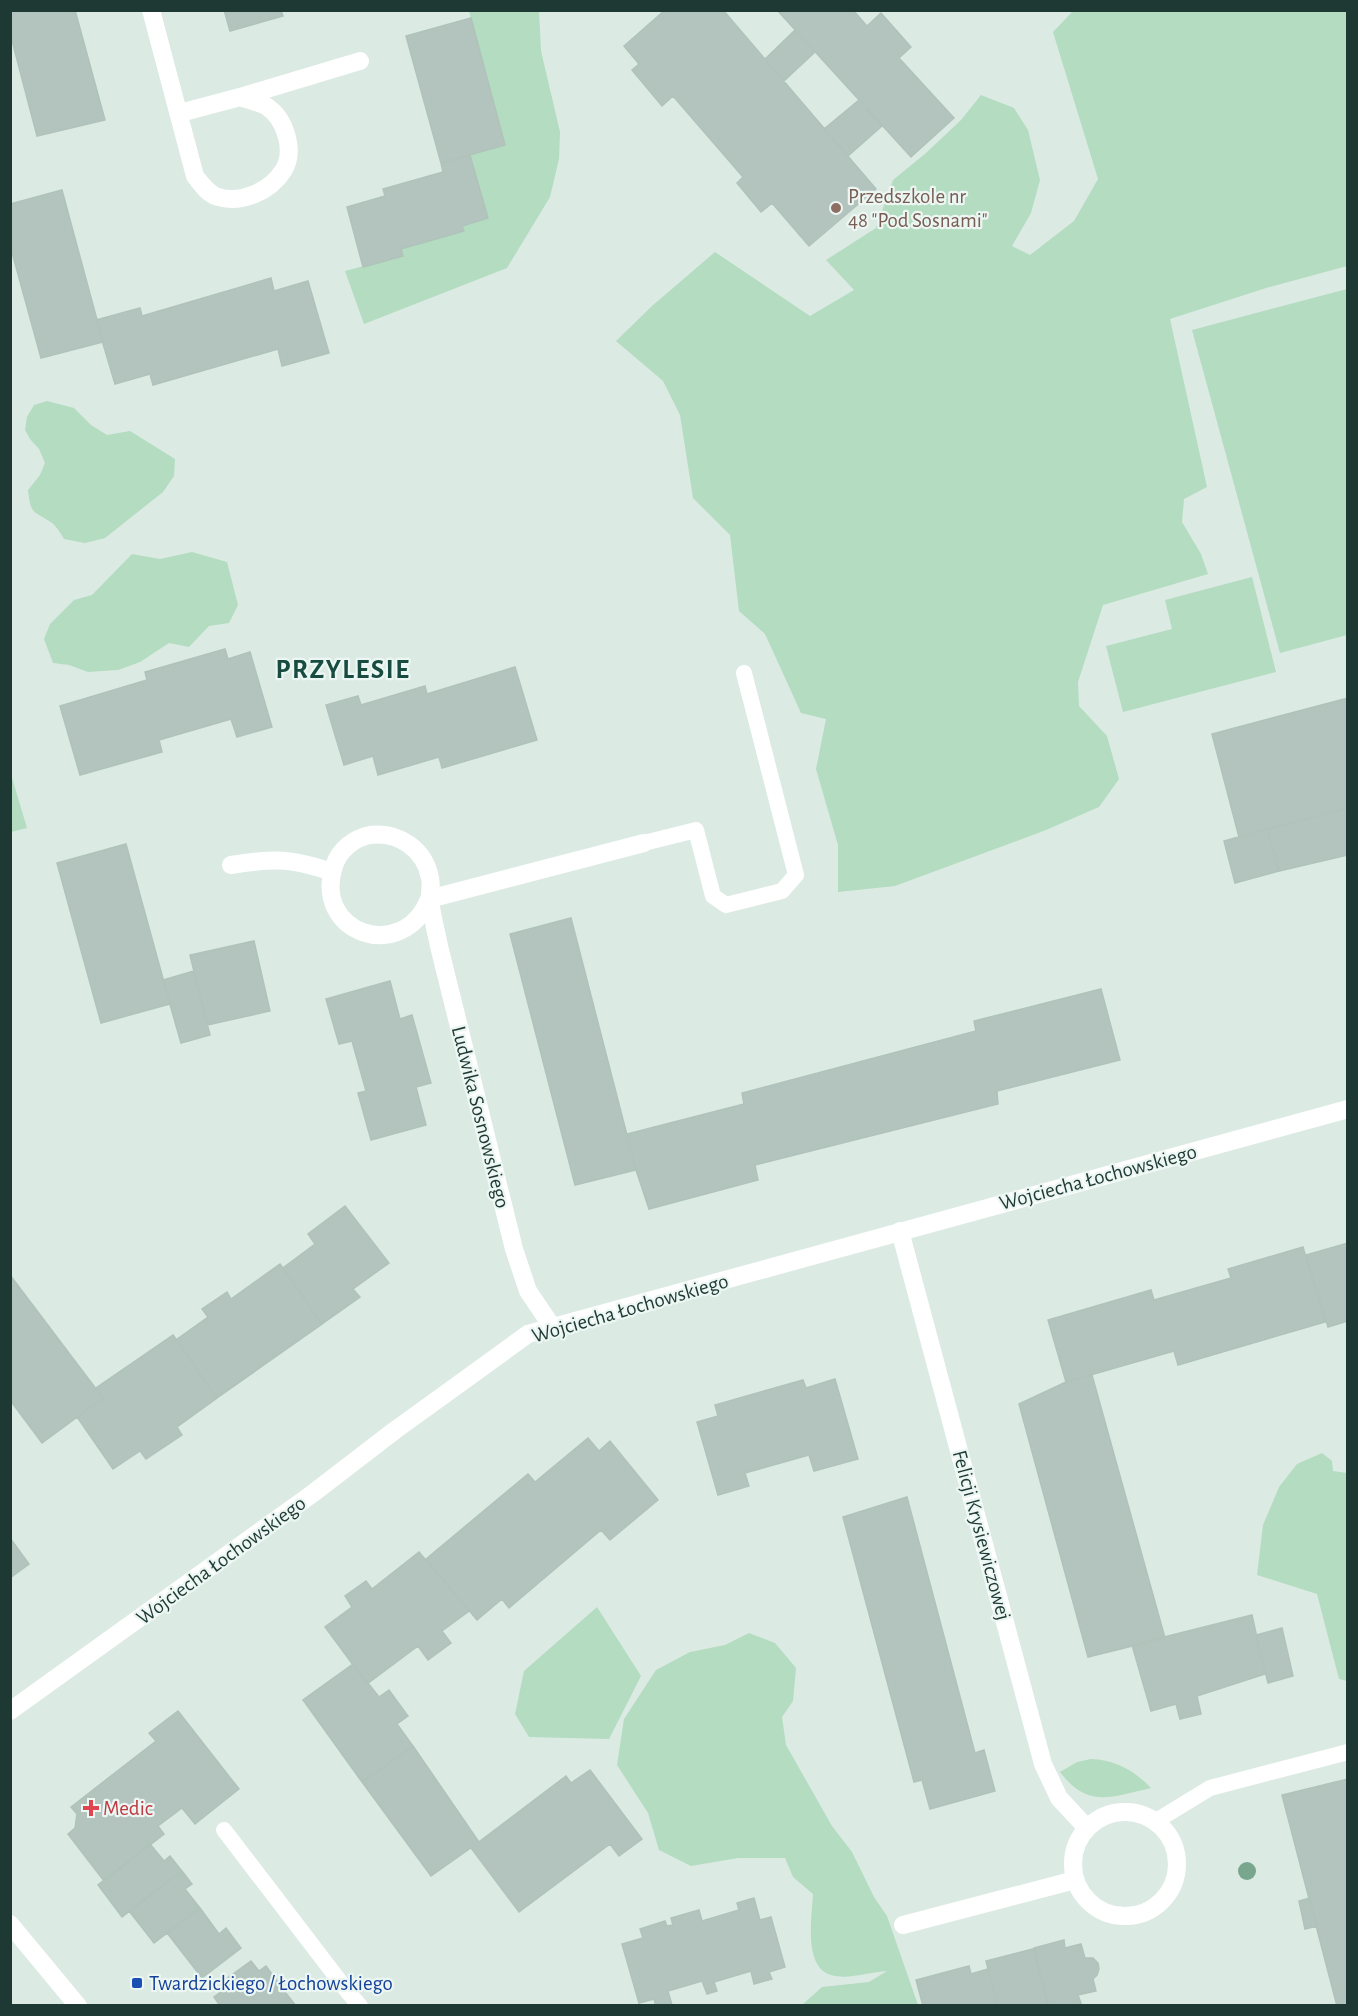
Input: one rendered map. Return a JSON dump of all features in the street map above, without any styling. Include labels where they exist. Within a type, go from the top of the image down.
[{"type":"street","points":[[151,10],[180,113],[189,159],[195,176],[205,189],[217,197],[233,199],[250,196],[269,186],[284,170],[288,152],[287,135],[278,116],[265,105],[240,97]]},
{"type":"street","points":[[180,113],[360,61]]},
{"type":"street","name":"Ludwika Sosnowskiego","points":[[332,872],[337,857],[350,844],[363,837],[380,834],[404,840],[418,851],[427,867],[431,881],[429,899],[514,1249],[528,1291],[553,1328]]},
{"type":"street","points":[[231,865],[268,859],[285,860],[332,872],[329,882],[333,904],[342,919],[353,928],[369,935],[392,935],[412,925],[424,912],[429,899],[644,843]]},
{"type":"street","name":"Wojciecha Łochowskiego","points":[[10,1711],[312,1494],[394,1431],[528,1334],[1347,1109]]},
{"type":"street","name":"Felicji Krysiewiczowej","points":[[900,1231],[1043,1764],[1059,1798],[1087,1828]]},
{"type":"street","points":[[1131,1811],[1156,1821],[1169,1835],[1176,1851],[1177,1869],[1173,1886],[1154,1908],[1137,1915],[1117,1916],[1100,1910],[1083,1896],[1075,1880],[1073,1865],[1075,1847],[1087,1828],[1096,1820],[1113,1813],[1131,1811]]},
{"type":"street","points":[[903,1925],[1075,1880]]},
{"type":"street","points":[[10,1924],[78,2006]]},
{"type":"lane","points":[[644,843],[696,830],[713,896],[726,905],[782,891],[796,875],[744,674]]},
{"type":"lane","points":[[1156,1821],[1209,1788],[1347,1752]]},
{"type":"lane","points":[[224,1830],[360,2006]]},
{"type":"green space","points":[[469,11],[539,11],[541,51],[560,132],[559,159],[550,197],[507,268],[364,324],[345,271],[402,256],[401,249],[464,231],[462,226],[488,218],[470,155],[505,145]]},
{"type":"green space","points":[[1073,11],[1347,11],[1347,266],[1266,288],[1170,319],[1207,487],[1184,499],[1182,522],[1201,554],[1208,574],[1103,605],[1078,682],[1079,706],[1107,736],[1119,779],[1099,807],[1046,830],[895,886],[838,892],[838,845],[816,769],[826,719],[801,713],[765,634],[739,611],[730,535],[693,498],[680,415],[663,381],[616,341],[652,306],[715,252],[810,316],[854,290],[826,260],[876,228],[893,180],[961,120],[981,95],[1014,108],[1028,130],[1040,180],[1031,213],[1012,246],[1030,255],[1074,221],[1098,179],[1053,32]]},
{"type":"green space","points":[[1347,289],[1347,635],[1280,653],[1192,330]]},
{"type":"green space","points":[[47,401],[74,408],[91,425],[107,435],[130,431],[175,459],[174,476],[163,492],[105,538],[85,543],[64,539],[54,525],[34,512],[30,505],[28,490],[40,475],[45,463],[39,449],[25,430],[27,417],[34,405]]},
{"type":"green space","points":[[192,552],[227,562],[238,605],[229,623],[209,626],[189,647],[169,643],[140,662],[118,670],[88,672],[69,665],[53,663],[44,639],[50,624],[74,600],[92,595],[132,554],[160,559]]},
{"type":"green space","points":[[1252,577],[1276,672],[1123,712],[1106,646],[1172,629],[1165,600]]},
{"type":"green space","points":[[10,771],[27,828],[11,832],[10,832]]},
{"type":"green space","points":[[1322,1453],[1332,1461],[1333,1471],[1347,1473],[1347,1681],[1339,1679],[1317,1594],[1257,1575],[1263,1525],[1279,1487],[1297,1464]]},
{"type":"green space","points":[[597,1607],[641,1676],[609,1739],[529,1737],[515,1714],[524,1671]]},
{"type":"green space","points":[[749,1633],[775,1643],[796,1668],[793,1701],[782,1717],[786,1745],[832,1826],[852,1852],[874,1897],[887,1916],[918,2005],[802,2005],[822,1987],[869,1982],[887,1971],[845,1977],[831,1975],[822,1970],[816,1962],[811,1940],[813,1894],[793,1877],[785,1858],[738,1858],[691,1866],[659,1850],[648,1813],[617,1765],[624,1719],[656,1670],[690,1652],[725,1645]]},
{"type":"green space","points":[[1091,1759],[1108,1761],[1124,1767],[1151,1788],[1112,1797],[1091,1796],[1070,1784],[1060,1772],[1077,1762]]},
{"type":"building","points":[[10,10],[75,10],[105,120],[37,136],[10,33]]},
{"type":"building","points":[[224,10],[281,10],[283,16],[230,31]]},
{"type":"building","points":[[665,10],[723,10],[876,189],[809,246],[772,203],[761,212],[737,183],[743,177],[673,96],[662,106],[632,70],[639,64],[624,46]]},
{"type":"building","points":[[777,10],[853,10],[867,26],[881,13],[911,47],[899,58],[954,118],[911,157]]},
{"type":"building","points":[[471,18],[505,145],[441,163],[406,36]]},
{"type":"building","points":[[795,30],[815,52],[784,81],[765,59]]},
{"type":"building","points":[[859,100],[882,126],[848,156],[824,129]]},
{"type":"building","points":[[470,155],[488,218],[462,226],[464,231],[401,249],[403,256],[363,267],[347,207],[385,196],[383,189],[443,172],[441,163]]},
{"type":"building","points":[[62,190],[103,342],[41,358],[10,245],[10,204]]},
{"type":"building","points":[[271,278],[274,291],[308,281],[329,353],[282,366],[278,349],[153,385],[150,374],[115,384],[96,320],[140,308],[142,316]]},
{"type":"building","points":[[225,649],[228,659],[250,652],[272,727],[237,737],[231,719],[159,740],[162,752],[80,775],[60,706],[147,680],[145,672]]},
{"type":"building","points":[[515,667],[537,740],[442,768],[439,757],[378,775],[373,756],[344,765],[326,705],[358,696],[361,705],[425,686],[427,694]]},
{"type":"building","points":[[1348,698],[1348,808],[1239,837],[1212,734]]},
{"type":"building","points":[[1348,808],[1348,855],[1279,871],[1267,829]]},
{"type":"building","points":[[1267,829],[1279,871],[1235,883],[1224,841]]},
{"type":"building","points":[[126,844],[170,1004],[101,1023],[57,863]]},
{"type":"building","points":[[571,918],[636,1170],[575,1185],[510,934]]},
{"type":"building","points":[[254,941],[270,1011],[207,1025],[190,955]]},
{"type":"building","points":[[194,971],[210,1035],[181,1043],[163,980]]},
{"type":"building","points":[[390,981],[400,1019],[412,1015],[431,1083],[416,1087],[426,1125],[371,1140],[358,1093],[366,1091],[352,1041],[339,1044],[326,999]]},
{"type":"building","points":[[1101,989],[1120,1060],[997,1091],[998,1104],[755,1165],[758,1180],[649,1209],[627,1134],[744,1104],[742,1093],[976,1031],[974,1021]]},
{"type":"building","points":[[345,1206],[389,1263],[353,1289],[360,1297],[322,1324],[283,1268],[315,1244],[308,1234]]},
{"type":"building","points":[[1348,1243],[1348,1321],[1328,1327],[1306,1255]]},
{"type":"building","points":[[1303,1247],[1325,1322],[1178,1365],[1174,1351],[1066,1382],[1048,1320],[1151,1290],[1154,1300],[1231,1278],[1228,1269]]},
{"type":"building","points":[[280,1264],[322,1324],[217,1398],[176,1340],[208,1317],[202,1309],[227,1292],[231,1299]]},
{"type":"building","points":[[10,1275],[103,1398],[42,1443],[10,1400]]},
{"type":"building","points":[[173,1335],[217,1398],[177,1427],[182,1435],[146,1459],[140,1451],[113,1469],[77,1417],[103,1398],[96,1388]]},
{"type":"building","points":[[1092,1375],[1165,1638],[1088,1657],[1019,1404],[1066,1382]]},
{"type":"building","points":[[835,1379],[858,1459],[814,1471],[809,1455],[745,1473],[749,1486],[718,1495],[697,1422],[718,1416],[715,1405],[803,1380],[806,1388]]},
{"type":"building","points":[[588,1438],[599,1451],[610,1441],[658,1500],[610,1540],[601,1530],[509,1608],[502,1599],[477,1620],[426,1559],[528,1474],[535,1482]]},
{"type":"building","points":[[907,1497],[975,1753],[984,1750],[995,1791],[930,1809],[922,1780],[914,1782],[843,1517]]},
{"type":"building","points":[[10,1538],[29,1564],[10,1578]]},
{"type":"building","points":[[419,1552],[469,1611],[442,1631],[451,1643],[428,1660],[418,1646],[367,1684],[325,1627],[352,1607],[345,1596],[366,1581],[372,1589]]},
{"type":"building","points":[[1252,1615],[1265,1674],[1197,1696],[1201,1714],[1180,1719],[1176,1704],[1151,1711],[1132,1645]]},
{"type":"building","points":[[1282,1628],[1293,1676],[1268,1683],[1256,1635]]},
{"type":"building","points":[[353,1664],[379,1697],[389,1690],[408,1716],[397,1724],[413,1746],[362,1782],[303,1700]]},
{"type":"building","points":[[178,1711],[239,1789],[195,1824],[182,1808],[158,1826],[164,1834],[104,1881],[68,1834],[75,1828],[77,1814],[71,1807],[156,1741],[149,1733]]},
{"type":"building","points":[[413,1746],[479,1842],[431,1876],[362,1782]]},
{"type":"building","points":[[590,1770],[642,1839],[619,1856],[610,1844],[519,1912],[471,1848],[566,1776],[571,1783]]},
{"type":"building","points":[[1348,1779],[1348,2006],[1337,2006],[1282,1795]]},
{"type":"building","points":[[150,1844],[164,1861],[170,1856],[182,1871],[122,1917],[98,1885]]},
{"type":"building","points":[[182,1871],[192,1884],[185,1889],[200,1908],[154,1943],[129,1911]]},
{"type":"building","points":[[754,1898],[760,1920],[771,1917],[785,1967],[769,1972],[772,1979],[754,1984],[751,1971],[714,1982],[717,1991],[707,1994],[702,1981],[668,1991],[672,2005],[670,2006],[656,2006],[654,1999],[639,2003],[622,1944],[643,1938],[640,1929],[665,1921],[667,1926],[673,1925],[671,1918],[699,1910],[702,1921],[739,1910],[737,1903]]},
{"type":"building","points":[[1310,1898],[1317,1926],[1305,1929],[1299,1901]]},
{"type":"building","points":[[200,1908],[219,1934],[226,1928],[241,1948],[202,1978],[167,1933]]},
{"type":"building","points":[[1064,1940],[1065,1948],[1081,1944],[1085,1958],[1093,1958],[1098,1963],[1099,1969],[1093,1979],[1096,1991],[1078,1995],[1081,2003],[1072,2006],[1049,2006],[1034,1948]]},
{"type":"building","points":[[1033,1949],[1048,2006],[998,2006],[986,1961]]},
{"type":"building","points":[[251,1961],[259,1971],[266,1966],[289,1997],[278,2006],[220,2006],[214,1997],[226,1988],[222,1982]]},
{"type":"building","points":[[969,1966],[971,1974],[988,1969],[998,2006],[923,2006],[916,1980]]},
{"type":"building","points":[[289,1997],[296,2006],[278,2006]]},
{"type":"place","name":"Przedszkole nr 48 \"Pod Sosnami\"","points":[[836,208]]},
{"type":"place","name":"Medic","points":[[91,1808]]},
{"type":"place","name":"Twardzickiego / Łochowskiego","points":[[137,1983]]},
{"type":"district","name":"PRZYLESIE","points":[[343,669]]}]
